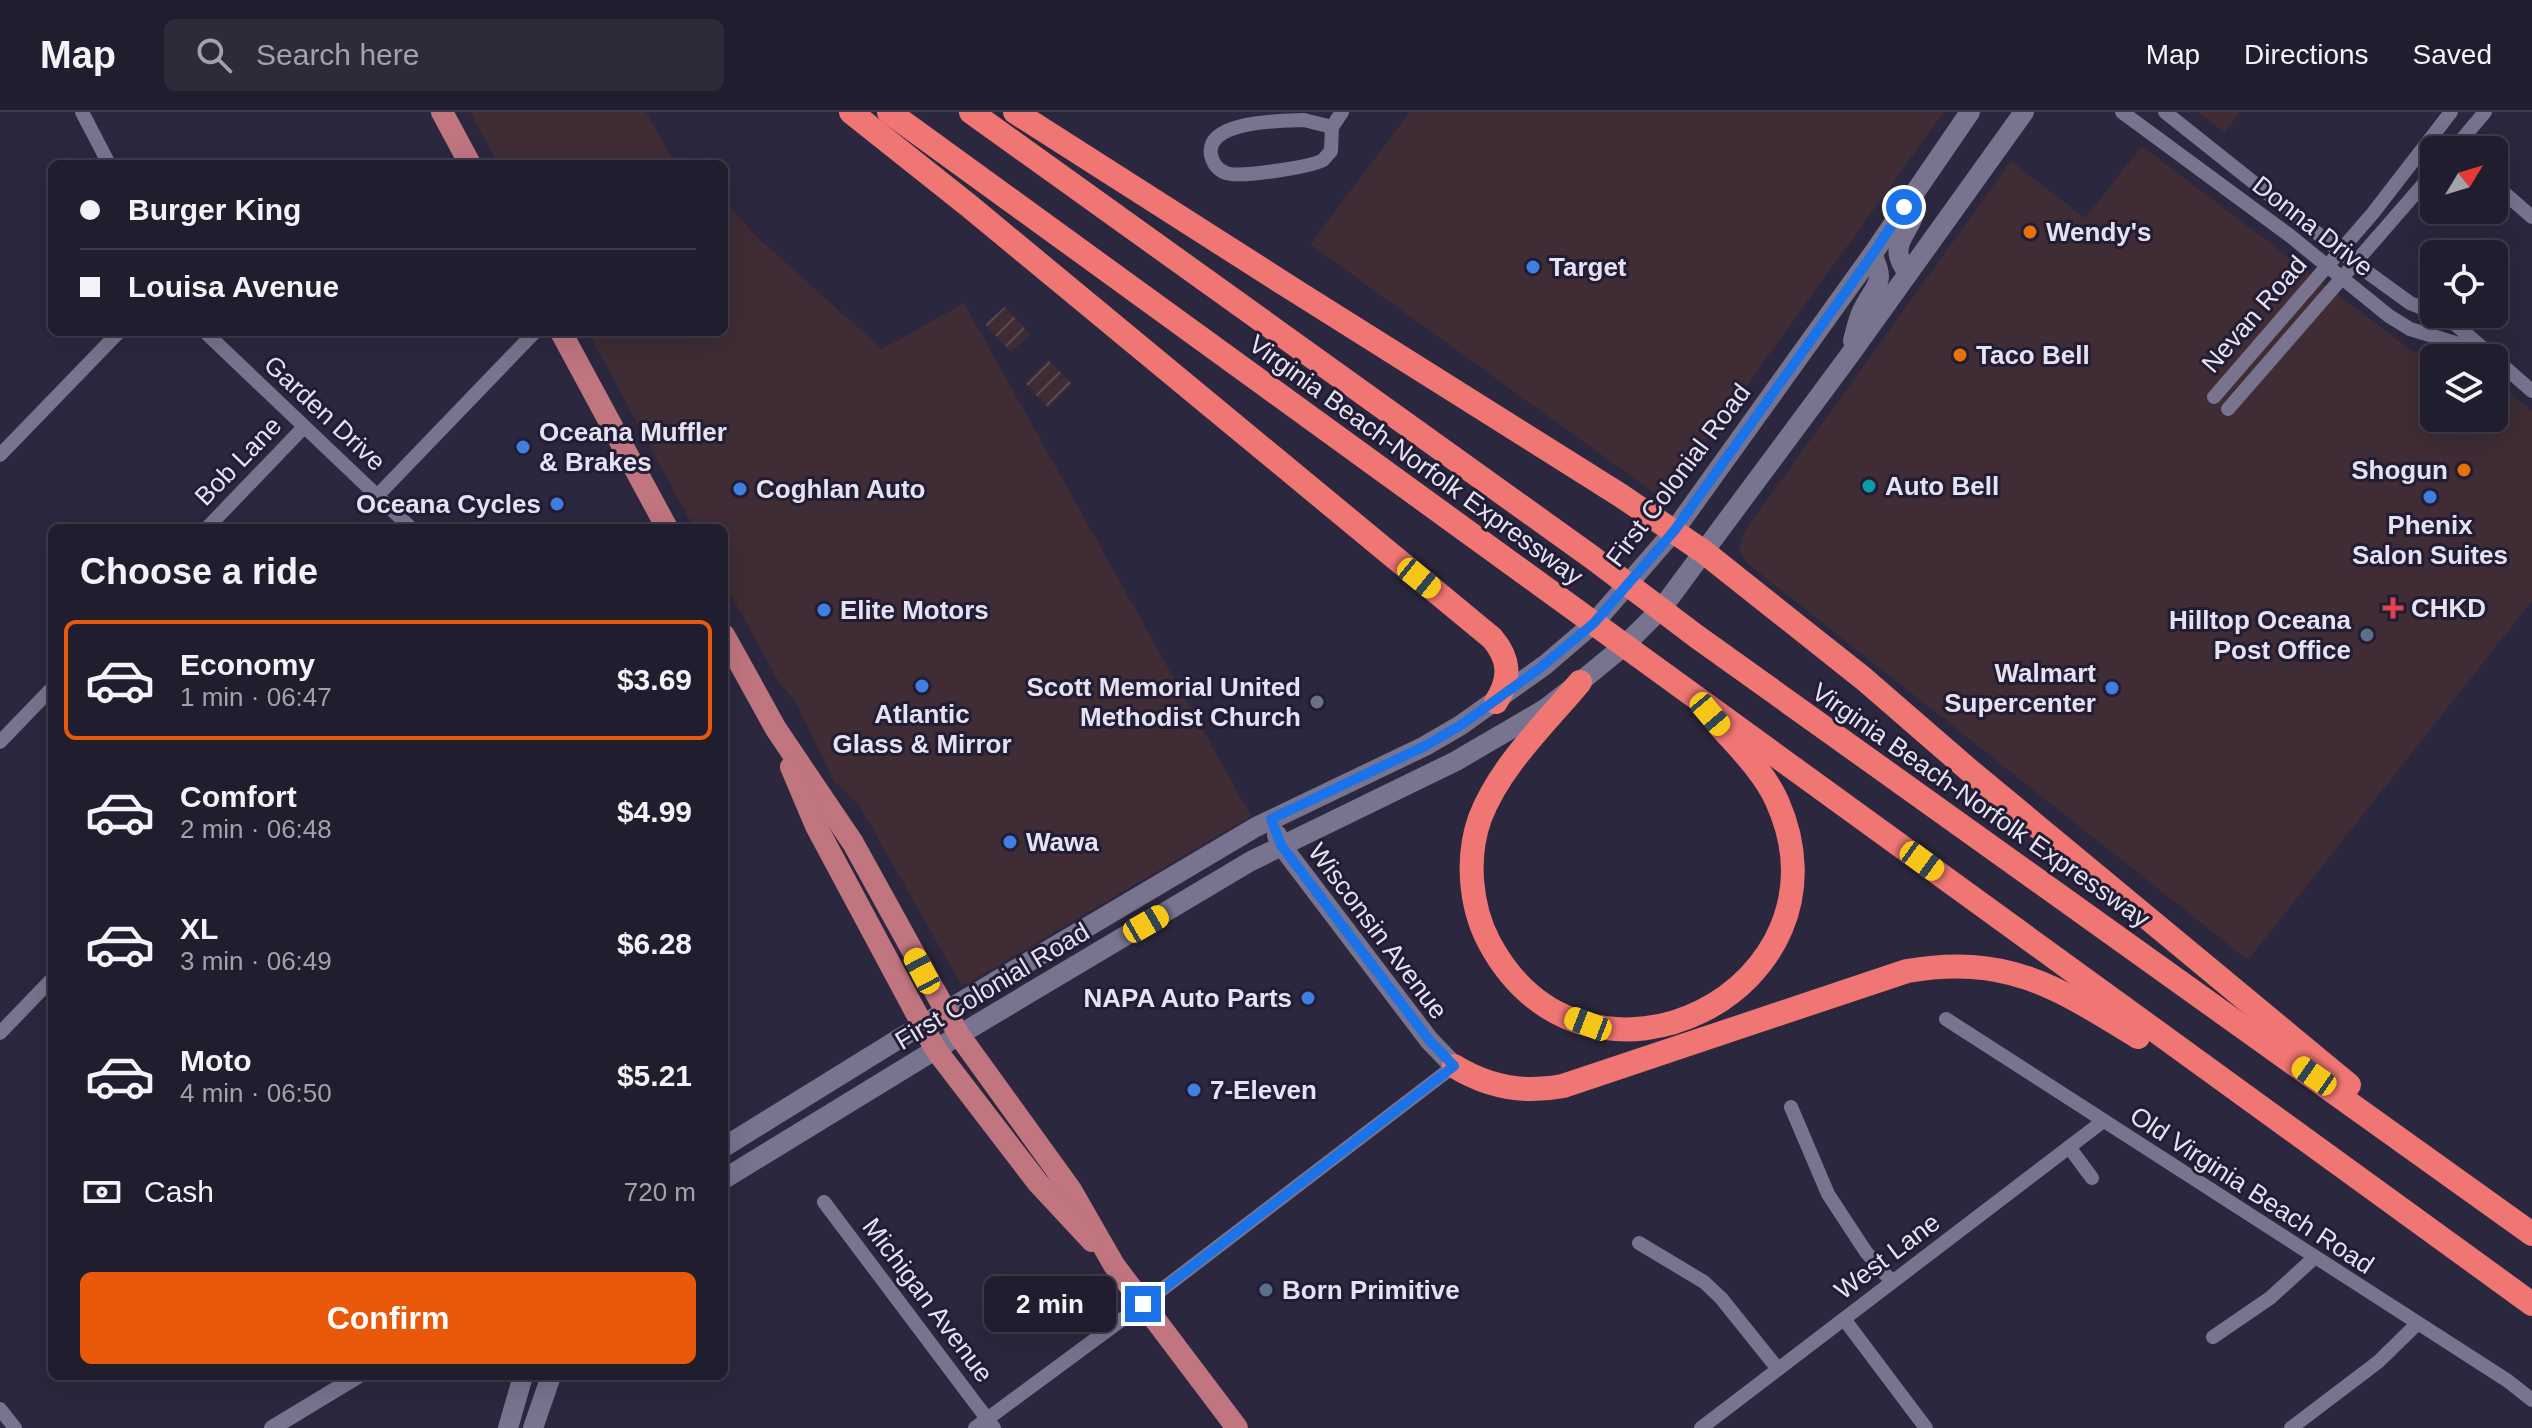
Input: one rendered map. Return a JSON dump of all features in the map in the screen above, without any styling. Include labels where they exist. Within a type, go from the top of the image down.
[{"type":"highway","points":[[851,112],[1492,638],[1500,647],[1507,669],[1507,677],[1496,702]]},
{"type":"highway","name":"Virginia Beach-Norfolk Expressway","points":[[889,112],[2532,1304]]},
{"type":"highway","name":"Virginia Beach-Norfolk Expressway","points":[[971,112],[2532,1234]]},
{"type":"highway","points":[[1015,112],[1704,552],[1864,679],[1969,770],[2308,1048],[2442,1168]]},
{"type":"highway","points":[[1580,682],[1513,762],[1493,792],[1476,832],[1473,886],[1477,912],[1485,934],[1511,974],[1535,997],[1568,1017],[1613,1028],[1638,1029],[1680,1022],[1722,1001],[1740,986],[1763,959],[1786,911],[1790,892],[1790,855],[1784,820],[1776,799],[1759,773],[1694,694]]},
{"type":"highway","points":[[1454,1066],[1473,1078],[1505,1088],[1527,1090],[1563,1086],[1907,971],[1937,966],[1987,968],[2031,978],[2070,995],[2302,1139]]},
{"type":"main road","points":[[442,112],[468,160]]},
{"type":"main road","name":"First Colonial Road","points":[[728,1145],[922,1025],[1271,819],[1425,746],[1496,702],[1594,623],[1674,531],[1872,255],[1970,112]]},
{"type":"main road","name":"First Colonial Road","points":[[728,1177],[959,1035],[1281,845],[1456,761],[1545,709],[1580,682],[1662,608],[1849,356],[2024,112]]},
{"type":"main road","points":[[1908,273],[1901,263],[1898,250],[1914,216],[1920,182]]},
{"type":"main road","points":[[1849,356],[1862,310],[1880,280],[1880,270],[1872,255]]},
{"type":"main road","points":[[563,336],[665,524]]},
{"type":"main road","points":[[728,642],[776,729],[836,815],[959,1035],[1071,1190],[1114,1265],[1237,1428]]},
{"type":"main road","points":[[776,729],[816,826],[936,1050],[1054,1203],[1114,1265]]},
{"type":"main road","name":"Wisconsin Avenue","points":[[1271,819],[1281,845],[1429,1040],[1454,1066]]},
{"type":"main road","points":[[508,1428],[522,1380]]},
{"type":"main road","points":[[533,1428],[550,1380]]},
{"type":"street","points":[[82,112],[107,160]]},
{"type":"street","points":[[1332,127],[1304,120],[1265,122],[1234,129],[1220,133],[1214,140],[1210,150],[1212,159],[1216,166],[1231,174],[1319,162],[1331,151],[1332,127],[1342,112]]},
{"type":"street","name":"Donna Drive","points":[[2122,112],[2410,329],[2456,344]]},
{"type":"street","name":"Donna Drive","points":[[2165,112],[2356,264],[2420,307]]},
{"type":"street","name":"Nevan Road","points":[[2214,397],[2400,179],[2451,112]]},
{"type":"street","points":[[2465,136],[2485,112]]},
{"type":"street","points":[[2434,133],[2438,136]]},
{"type":"street","name":"Nevan Road","points":[[2228,409],[2420,189]]},
{"type":"street","points":[[2508,196],[2532,217]]},
{"type":"street","name":"Donna Drive","points":[[2459,328],[2478,344]]},
{"type":"street","points":[[0,455],[115,336]]},
{"type":"street","name":"Garden Drive","points":[[209,336],[407,524]]},
{"type":"street","points":[[378,495],[531,336]]},
{"type":"street","name":"Donna Drive","points":[[2508,370],[2532,391]]},
{"type":"street","name":"Bob Lane","points":[[211,524],[304,427]]},
{"type":"street","points":[[0,742],[48,692]]},
{"type":"street","points":[[0,1033],[48,983]]},
{"type":"street","name":"Old Virginia Beach Road","points":[[1946,1019],[2508,1381],[2532,1400]]},
{"type":"street","points":[[985,1425],[1454,1066]]},
{"type":"street","points":[[1791,1107],[1828,1194],[1866,1252],[1892,1282]]},
{"type":"street","name":"West Lane","points":[[1701,1428],[2102,1122]]},
{"type":"street","points":[[2069,1147],[2092,1178]]},
{"type":"street","name":"Michigan Avenue","points":[[824,1202],[985,1425]]},
{"type":"street","points":[[1639,1243],[1704,1282],[1721,1298],[1778,1369]]},
{"type":"street","points":[[2213,1337],[2270,1298],[2314,1258]]},
{"type":"street","points":[[1844,1319],[1926,1428]]},
{"type":"street","points":[[2291,1428],[2378,1362],[2417,1324]]},
{"type":"street","points":[[272,1428],[351,1380]]},
{"type":"street","points":[[0,1409],[15,1428]]},
{"type":"shaded area","points":[[470,112],[646,112],[674,160],[496,160]]},
{"type":"shaded area","points":[[1410,112],[1944,112],[1664,500],[1310,244]]},
{"type":"shaded area","points":[[2198,112],[2240,112],[2224,132]]},
{"type":"shaded area","points":[[2142,146],[2411,350],[2420,353],[2420,432],[2508,432],[2508,391],[2532,411],[2532,601],[2248,960],[1747,563],[1739,549],[1744,532],[2011,161],[2085,218]]},
{"type":"shaded area","points":[[728,204],[757,237],[882,349],[964,303],[1251,816],[967,984],[961,984],[858,803],[834,781],[794,699],[780,684],[728,590],[728,524],[692,524],[590,336],[728,336]]},
{"type":"shaded area","points":[[1005,307],[1030,334],[1011,352],[985,324]]},
{"type":"shaded area","points":[[1048,360],[1072,384],[1048,407],[1025,383]]},
{"type":"place","name":"Wendy's","points":[[2030,232]]},
{"type":"place","name":"Target","points":[[1533,267]]},
{"type":"place","name":"Taco Bell","points":[[1960,355]]},
{"type":"place","name":"Oceana Muffler & Brakes","points":[[523,447]]},
{"type":"place","name":"Shogun","points":[[2464,470]]},
{"type":"place","name":"Auto Bell","points":[[1869,486]]},
{"type":"place","name":"Coghlan Auto","points":[[740,489]]},
{"type":"place","name":"Phenix Salon Suites","points":[[2430,497]]},
{"type":"place","name":"Oceana Cycles","points":[[557,504]]},
{"type":"place","name":"CHKD","points":[[2393,608]]},
{"type":"place","name":"Elite Motors","points":[[824,610]]},
{"type":"place","name":"Hilltop Oceana Post Office","points":[[2367,635]]},
{"type":"place","name":"Atlantic Glass & Mirror","points":[[922,686]]},
{"type":"place","name":"Walmart Supercenter","points":[[2112,688]]},
{"type":"place","name":"Scott Memorial United Methodist Church","points":[[1317,702]]},
{"type":"place","name":"Wawa","points":[[1010,842]]},
{"type":"place","name":"NAPA Auto Parts","points":[[1308,998]]},
{"type":"place","name":"7-Eleven","points":[[1194,1090]]},
{"type":"place","name":"Born Primitive","points":[[1266,1290]]},
{"type":"route","points":[[1143,1304],[1454,1066],[1429,1040],[1281,845],[1271,819],[1425,746],[1461,725],[1496,702],[1594,623],[1674,531],[1904,207]]}]
